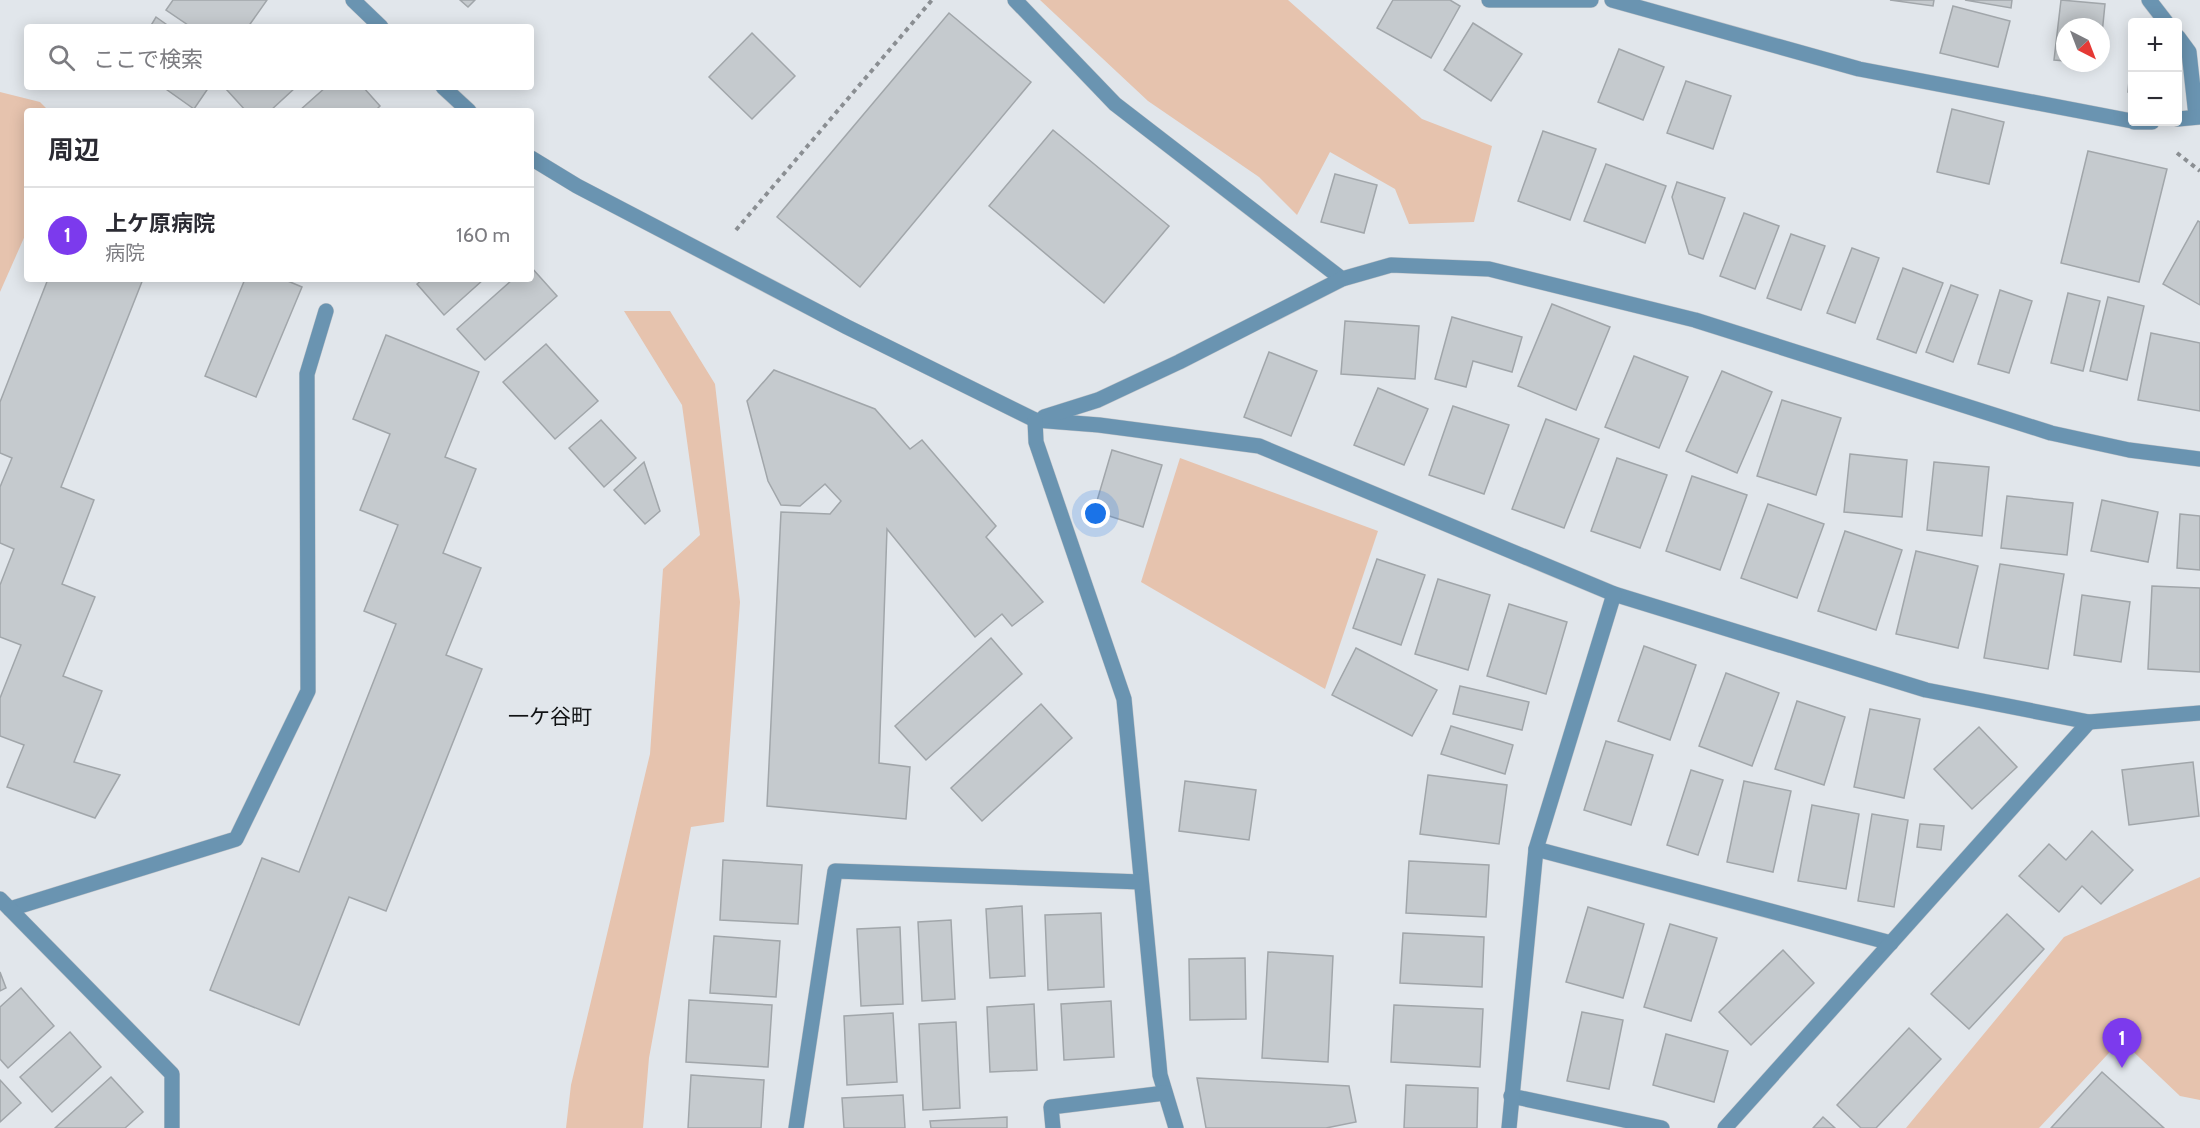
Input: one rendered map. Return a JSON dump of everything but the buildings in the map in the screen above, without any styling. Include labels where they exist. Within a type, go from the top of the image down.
[{"type":"street","points":[[352,0],[378,24]]},
{"type":"street","points":[[1015,0],[1114,104],[1342,279]]},
{"type":"street","points":[[1489,0],[1591,0]]},
{"type":"street","points":[[1612,0],[1859,69],[2128,120]]},
{"type":"street","points":[[2149,0],[2163,18]]},
{"type":"street","points":[[2182,42],[2189,52],[2198,116],[2182,118]]},
{"type":"street","points":[[447,90],[466,108]]},
{"type":"street","points":[[534,160],[576,186],[847,327],[1035,420],[1099,425],[1259,447],[1614,594],[1926,690],[2089,722],[2200,713]]},
{"type":"street","points":[[1035,420],[1108,395],[1179,362],[1342,279],[1391,265],[1489,269],[1695,320],[2051,433],[2129,450],[2200,459]]},
{"type":"street","points":[[172,1128],[172,1074],[5,904],[236,838],[308,692],[307,374],[326,311]]},
{"type":"street","points":[[1035,420],[1036,442],[1124,699],[1160,1075],[1176,1128]]},
{"type":"street","points":[[1509,1128],[1536,849],[1614,594]]},
{"type":"street","points":[[1725,1128],[2089,722]]},
{"type":"street","points":[[1536,849],[1891,943]]},
{"type":"street","points":[[796,1128],[835,871],[1141,882]]},
{"type":"street","points":[[1053,1128],[1051,1107],[1165,1093]]},
{"type":"street","points":[[1511,1096],[1662,1128]]},
{"type":"path","points":[[713,257],[932,0]]},
{"type":"shaded area","points":[[1040,0],[1288,0],[1422,119],[1492,146],[1474,222],[1409,224],[1395,189],[1330,152],[1297,215],[1259,177],[1148,101]]},
{"type":"shaded area","points":[[0,92],[40,102],[46,108],[24,108],[24,238],[0,292]]},
{"type":"shaded area","points":[[624,311],[670,311],[715,384],[740,602],[724,822],[691,827],[649,1058],[643,1128],[566,1128],[571,1085],[650,754],[663,569],[700,535],[682,405]]},
{"type":"shaded area","points":[[1180,458],[1378,531],[1325,689],[1141,582]]},
{"type":"shaded area","points":[[2200,877],[2200,1100],[2180,1096],[2121,1040],[2039,1128],[1906,1128],[2064,937]]},
{"type":"place","name":"上ケ原病院","points":[[2122,1068]]},
{"type":"district","name":"一ケ谷町","points":[[550,716]]}]
